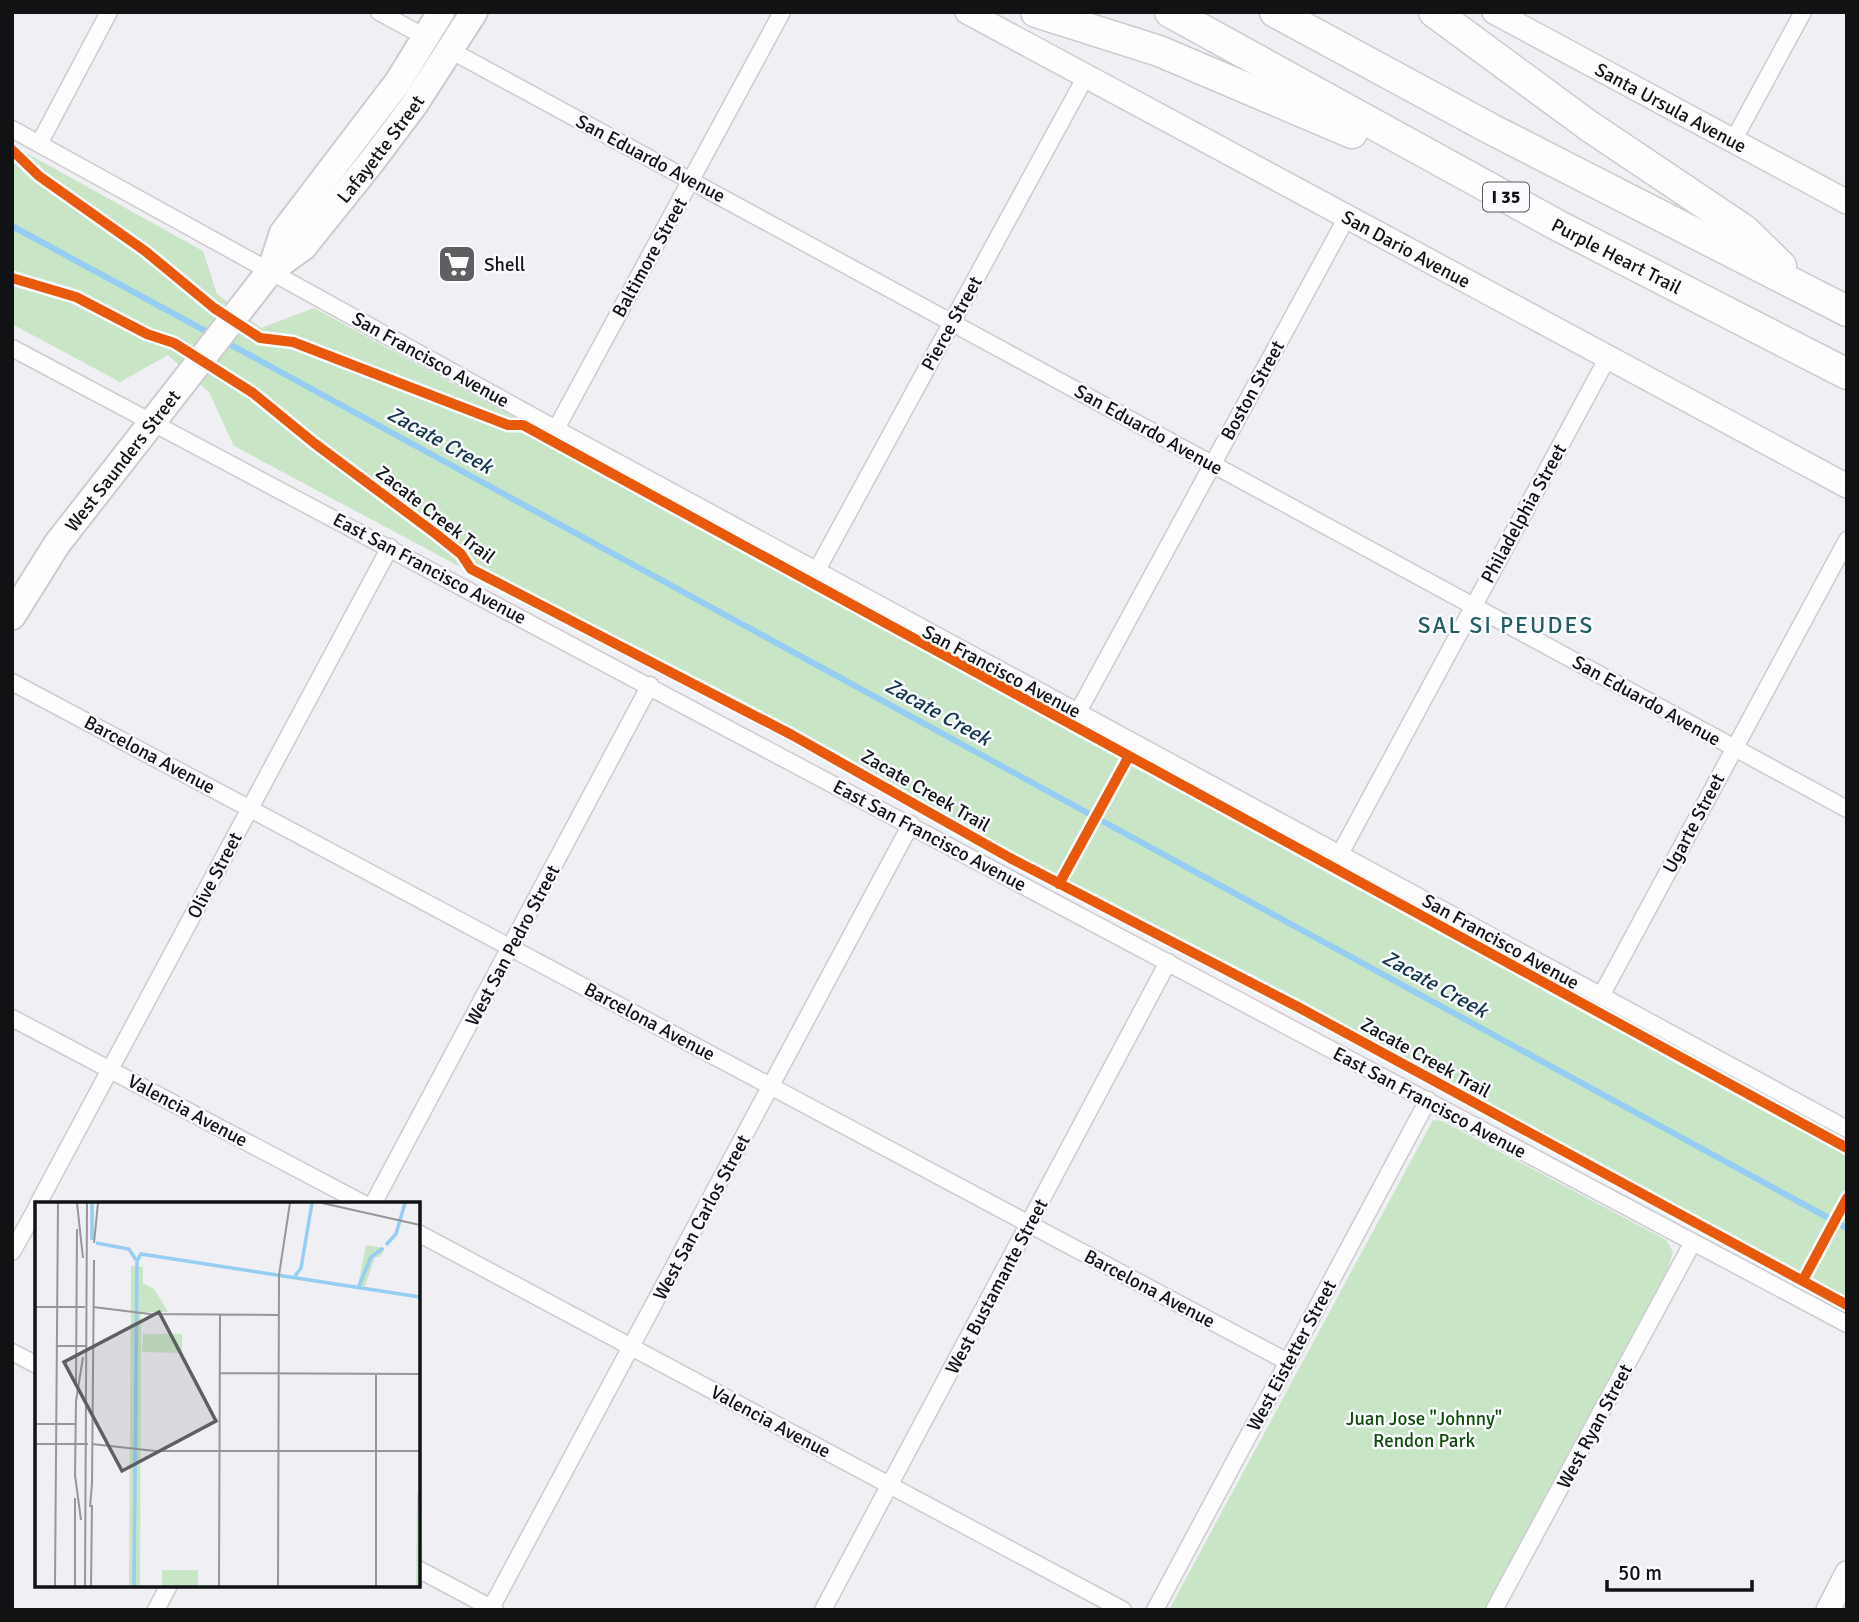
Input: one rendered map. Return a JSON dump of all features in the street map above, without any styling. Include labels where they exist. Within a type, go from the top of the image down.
[{"type":"highway","points":[[1036,12],[1159,51],[1328,122],[1555,224]]},
{"type":"highway","name":"Purple Heart Trail","points":[[1170,12],[1555,224],[1847,374]]},
{"type":"highway","points":[[1275,12],[1491,129],[1847,311]]},
{"type":"highway","points":[[1434,12],[1589,126],[1744,230],[1804,288]]},
{"type":"main road","name":"Lafayette Street","points":[[438,44],[442,12]]},
{"type":"main road","name":"Lafayette Street","points":[[239,311],[271,270],[283,233],[438,44],[474,12]]},
{"type":"main road","name":"San Dario Avenue","points":[[967,12],[1847,486]]},
{"type":"main road","name":"Santa Ursula Avenue","points":[[1494,12],[1847,202]]},
{"type":"main road","name":"West Saunders Street","points":[[12,616],[57,544],[239,311]]},
{"type":"main road","points":[[1828,1610],[1847,1573]]},
{"type":"street","points":[[39,144],[109,12]]},
{"type":"street","name":"San Eduardo Avenue","points":[[379,12],[1847,809]]},
{"type":"street","name":"Baltimore Street","points":[[556,429],[782,12]]},
{"type":"street","points":[[1733,141],[1803,12]]},
{"type":"street","name":"Pierce Street","points":[[817,570],[1086,76]]},
{"type":"street","name":"San Francisco Avenue","points":[[12,129],[556,429],[1847,1129]]},
{"type":"street","name":"Boston Street","points":[[1078,712],[1347,217]]},
{"type":"street","name":"East San Francisco Avenue","points":[[12,348],[1847,1324]]},
{"type":"street","name":"Philadelphia Street","points":[[1340,854],[1608,357]]},
{"type":"street","name":"Ugarte Street","points":[[1601,996],[1847,540]]},
{"type":"street","name":"Olive Street","points":[[40,1202],[390,547]]},
{"type":"street","name":"Barcelona Avenue","points":[[12,682],[1288,1362]]},
{"type":"street","name":"West San Pedro Street","points":[[374,1202],[650,685]]},
{"type":"street","name":"West San Carlos Street","points":[[492,1609],[911,824]]},
{"type":"street","name":"West Bustamante Street","points":[[823,1610],[1168,962]]},
{"type":"street","name":"Valencia Avenue","points":[[12,1018],[360,1202]]},
{"type":"street","name":"West Eistetter Street","points":[[1155,1610],[1427,1100]]},
{"type":"street","name":"Olive Street","points":[[12,1252],[35,1210]]},
{"type":"street","name":"Valencia Avenue","points":[[420,1234],[1123,1610]]},
{"type":"street","name":"West Ryan Street","points":[[1494,1610],[1693,1242]]},
{"type":"street","points":[[12,1352],[35,1364]]},
{"type":"street","points":[[420,1570],[492,1609]]},
{"type":"street","points":[[156,1610],[168,1587]]},
{"type":"green space","points":[[12,145],[203,251],[217,294],[261,328],[314,308],[1847,1143],[1847,1308],[234,446],[209,392],[168,355],[120,382],[12,324]]},
{"type":"green space","name":"Juan Jose \"Johnny\" Rendon Park","points":[[1433,1120],[1442,1121],[1666,1240],[1673,1252],[1668,1269],[1486,1610],[1169,1610]]},
{"type":"waterway","name":"Zacate Creek","points":[[12,226],[211,334]]},
{"type":"waterway","name":"Zacate Creek","points":[[224,341],[1847,1228]]},
{"type":"cycle path","points":[[12,150],[39,176],[145,251],[214,308],[260,338],[293,342],[508,425],[523,425],[1847,1148]]},
{"type":"cycle path","name":"Zacate Creek Trail","points":[[12,278],[76,297],[147,334],[174,343],[253,393],[314,443],[461,554],[471,569],[792,735],[1010,858],[1298,1007],[1847,1305]]},
{"type":"cycle path","points":[[1059,884],[1129,756]]},
{"type":"cycle path","points":[[1803,1280],[1847,1198]]},
{"type":"place","name":"Shell","points":[[457,264]]},
{"type":"district","name":"SAL SI PEUDES","points":[[1506,625]]}]
